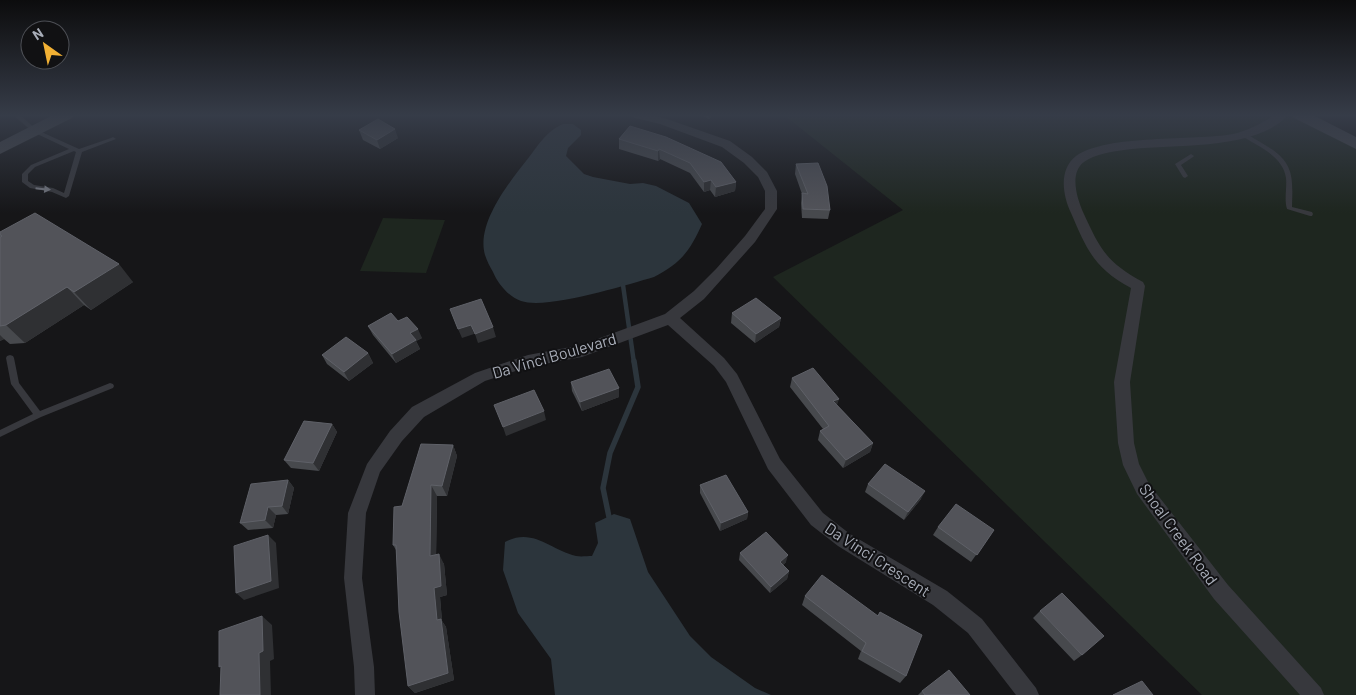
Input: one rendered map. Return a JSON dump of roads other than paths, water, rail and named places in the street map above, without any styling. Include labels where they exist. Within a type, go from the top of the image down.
[{"type":"street","name":"Da Vinci Boulevard","points":[[365,695],[364,667],[352,578],[356,513],[373,469],[396,436],[418,412],[480,377],[528,361],[582,351],[670,318],[699,295],[750,239],[771,209],[771,191],[763,174],[731,147]]},
{"type":"street","name":"Shoal Creek Road","points":[[1124,147],[1082,158],[1076,163],[1070,174],[1070,184],[1073,203],[1092,246],[1111,269],[1143,288],[1122,382],[1126,443],[1131,465],[1143,489],[1221,592],[1314,695]]},
{"type":"street","name":"Da Vinci Crescent","points":[[670,318],[719,362],[732,378],[774,464],[817,519],[844,540],[940,598],[975,626],[1028,695]]},
{"type":"lane","points":[[70,147],[76,150]]},
{"type":"lane","points":[[76,150],[66,196],[53,190],[32,188],[24,182],[25,174],[33,166],[76,150],[85,147]]},
{"type":"lane","points":[[1263,147],[1283,160],[1288,169],[1290,186],[1289,208],[1310,214]]},
{"type":"lane","points":[[1185,176],[1178,164],[1191,156]]},
{"type":"lane","points":[[10,358],[15,384],[38,415]]},
{"type":"lane","points":[[0,434],[38,415],[110,386]]},
{"type":"waterway","points":[[623,285],[634,363]]},
{"type":"waterway","points":[[609,517],[603,488],[610,453],[638,387],[634,361]]}]
